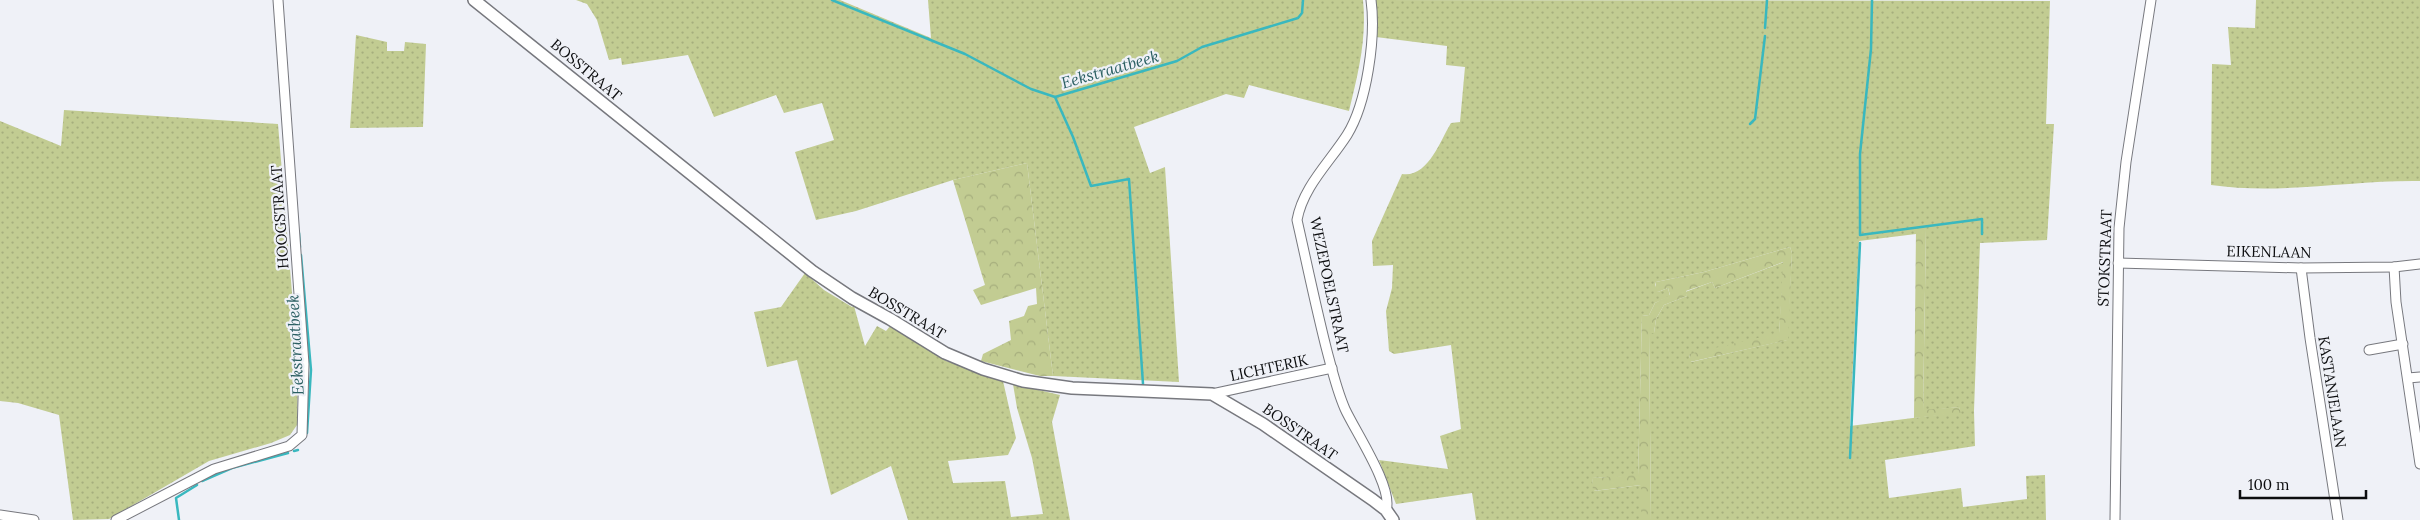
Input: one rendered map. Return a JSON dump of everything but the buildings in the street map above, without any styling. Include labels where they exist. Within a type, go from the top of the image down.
[{"type":"street","name":"HOOGSTRAAT","points":[[116,520],[214,469],[288,446],[302,435],[304,364],[278,0]]},
{"type":"street","name":"BOSSTRAAT","points":[[474,0],[812,271],[841,291],[890,318],[944,354],[983,369],[1023,381],[1072,388],[1212,394],[1263,424],[1389,515]]},
{"type":"street","name":"WEZEPOELSTRAAT","points":[[1371,0],[1372,41],[1364,88],[1356,117],[1348,134],[1300,203],[1297,220],[1332,368],[1345,410],[1374,462],[1388,501],[1389,515]]},
{"type":"street","name":"STOKSTRAAT","points":[[2115,520],[2118,262],[2121,201],[2151,0]]},
{"type":"street","name":"EIKENLAAN","points":[[2118,262],[2301,268],[2394,267],[2420,264]]},
{"type":"street","points":[[2394,267],[2420,464]]},
{"type":"street","name":"KASTANJELAAN","points":[[2301,268],[2338,520]]},
{"type":"street","points":[[2369,350],[2403,344]]},
{"type":"street","name":"LICHTERIK","points":[[1212,394],[1332,368]]},
{"type":"street","points":[[2408,378],[2420,376]]},
{"type":"street","points":[[0,515],[34,520]]},
{"type":"green space","points":[[576,0],[840,0],[931,38],[928,0],[1363,0],[1364,29],[1363,43],[1349,111],[1249,85],[1244,98],[1226,94],[1134,127],[1150,173],[1165,167],[1179,382],[1053,376],[1027,163],[953,180],[856,211],[816,220],[795,152],[834,140],[822,103],[784,113],[776,95],[714,117],[688,55],[622,65],[621,58],[609,60],[597,20],[587,4]]},
{"type":"green space","points":[[1374,0],[2050,1],[2046,124],[2054,124],[2047,240],[1980,243],[1974,411],[1975,446],[1885,460],[1889,498],[1961,488],[1963,507],[2027,499],[2026,476],[2045,475],[2046,520],[1651,520],[1649,333],[1654,333],[1656,319],[1664,305],[1687,296],[1685,292],[1712,282],[1715,288],[1784,262],[1779,334],[1689,355],[1691,362],[1787,340],[1792,253],[1790,247],[1704,272],[1656,282],[1655,285],[1658,292],[1668,288],[1670,296],[1655,303],[1649,315],[1642,316],[1638,476],[1592,478],[1594,491],[1641,485],[1641,520],[1476,520],[1472,493],[1396,504],[1379,460],[1448,469],[1440,436],[1461,429],[1451,345],[1394,354],[1389,351],[1386,311],[1392,288],[1393,265],[1373,266],[1372,241],[1402,174],[1411,174],[1426,164],[1438,148],[1451,123],[1460,122],[1465,67],[1446,65],[1447,46],[1376,37]],"holes":[[[1926,229],[1923,411],[1959,407],[1960,412],[1850,426],[1859,241],[1916,234]]]},
{"type":"green space","points":[[2256,0],[2420,0],[2420,181],[2289,188],[2237,188],[2211,185],[2212,64],[2231,65],[2228,27],[2255,28]]},
{"type":"green space","points":[[356,35],[387,42],[387,51],[404,51],[405,42],[426,44],[423,127],[350,128]]},
{"type":"green space","points":[[64,110],[278,124],[298,365],[297,425],[290,435],[271,443],[209,461],[109,519],[73,520],[59,415],[18,403],[0,401],[0,121],[61,146]]},
{"type":"green space","points":[[1027,163],[1053,376],[1040,376],[981,361],[983,354],[1011,340],[1009,321],[1024,316],[1028,306],[1037,304],[1036,288],[981,305],[973,290],[985,285],[953,180]]},
{"type":"green space","points":[[1926,229],[1923,410],[1959,407],[1961,413],[1914,418],[1916,230]]},
{"type":"green space","points":[[1790,247],[1792,253],[1788,340],[1690,362],[1689,354],[1779,333],[1783,262],[1715,288],[1712,282],[1686,291],[1687,296],[1664,305],[1656,319],[1654,333],[1649,333],[1651,520],[1641,520],[1641,485],[1593,491],[1592,478],[1638,475],[1642,316],[1649,315],[1655,303],[1670,295],[1668,288],[1658,292],[1655,290],[1656,282],[1704,272]]},
{"type":"green space","points":[[805,273],[824,290],[852,307],[854,306],[865,346],[877,326],[886,331],[891,325],[946,361],[1003,381],[1016,438],[1008,455],[948,461],[953,483],[1005,481],[1011,517],[1043,514],[1032,458],[1017,408],[1013,384],[1060,395],[1052,422],[1070,520],[908,520],[891,466],[831,495],[797,360],[767,367],[754,312],[781,307]]},
{"type":"waterway","name":"Eekstraatbeek","points":[[832,0],[965,54],[1031,89],[1055,97],[1177,61],[1202,47],[1298,18],[1302,13],[1303,0]]},
{"type":"waterway","points":[[1765,28],[1767,0]]},
{"type":"waterway","points":[[1872,0],[1871,49],[1860,154],[1860,235],[1982,219],[1982,234]]},
{"type":"waterway","points":[[1750,124],[1755,119],[1765,36]]},
{"type":"waterway","points":[[1055,97],[1073,137],[1091,186],[1129,179],[1143,384]]},
{"type":"waterway","name":"Eekstraatbeek","points":[[299,233],[300,247]]},
{"type":"waterway","points":[[1850,458],[1860,243]]},
{"type":"waterway","name":"Eekstraatbeek","points":[[301,255],[311,370],[307,433]]},
{"type":"waterway","name":"Eekstraatbeek","points":[[294,451],[298,450]]},
{"type":"waterway","name":"Eekstraatbeek","points":[[202,481],[232,468],[288,453]]},
{"type":"waterway","name":"Eekstraatbeek","points":[[179,520],[176,498],[197,485]]}]
